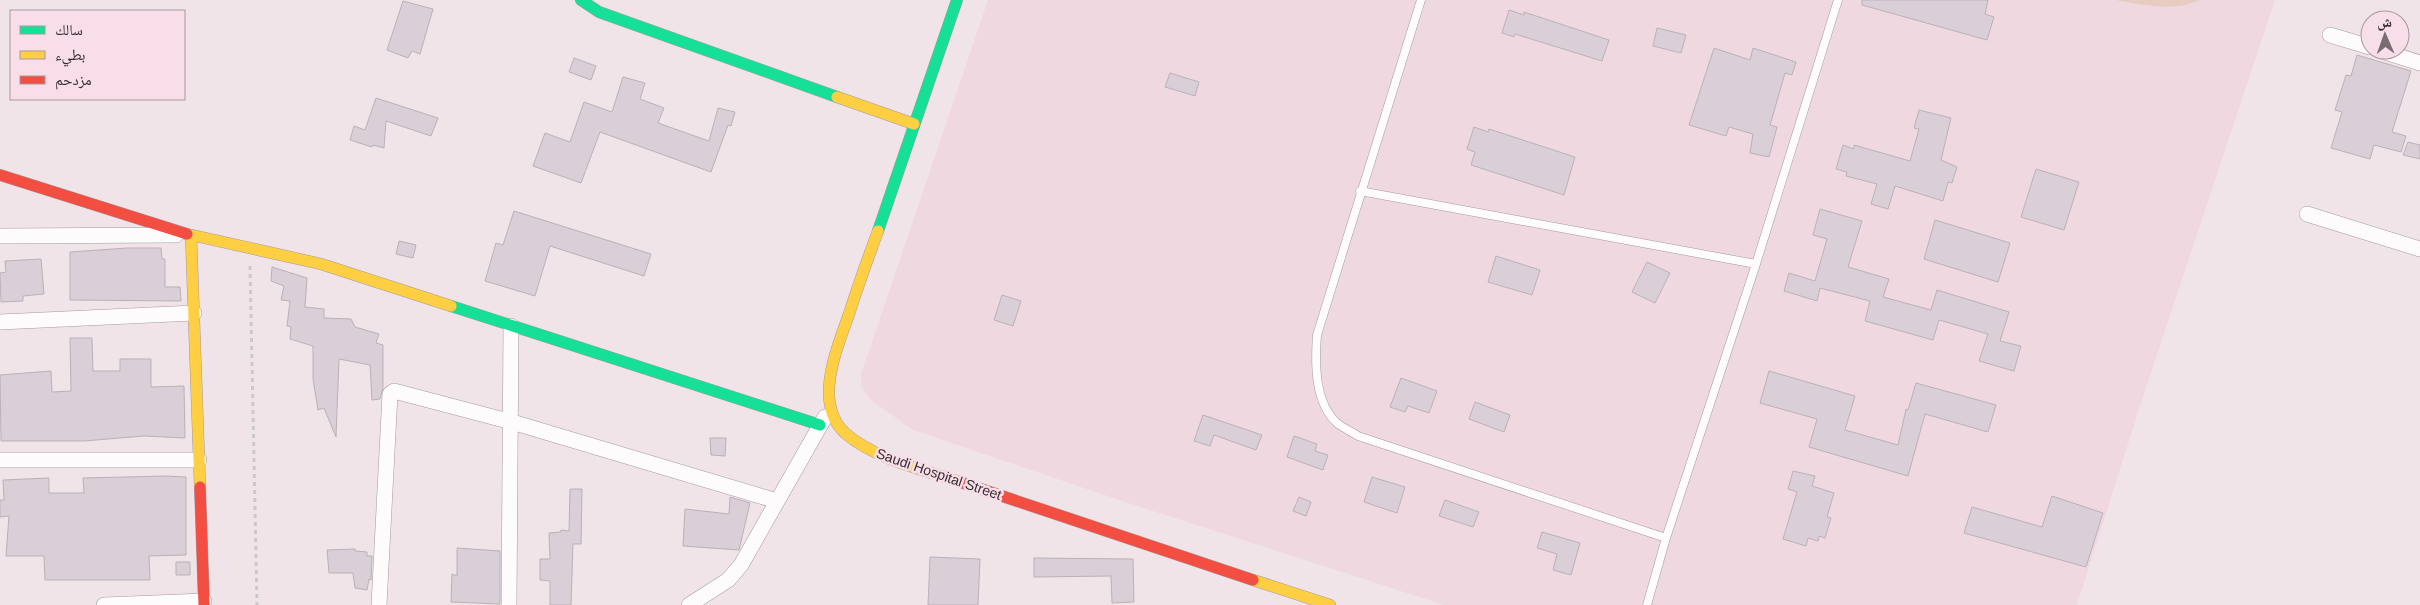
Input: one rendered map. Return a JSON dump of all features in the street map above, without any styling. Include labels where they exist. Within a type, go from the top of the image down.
[{"type":"street","points":[[581,0],[599,12],[914,124]]},
{"type":"street","points":[[688,605],[728,580],[741,565],[829,409],[830,376],[835,354],[957,0]]},
{"type":"street","points":[[2330,35],[2360,44]]},
{"type":"street","points":[[0,175],[191,235],[321,264],[820,425]]},
{"type":"street","points":[[2307,214],[2420,249]]},
{"type":"street","points":[[0,236],[191,235]]},
{"type":"street","points":[[104,605],[204,603],[191,235]]},
{"type":"street","points":[[0,322],[194,313]]},
{"type":"street","points":[[509,605],[512,422],[511,326]]},
{"type":"street","points":[[379,605],[390,394],[394,391],[512,422],[777,501]]},
{"type":"street","name":"Saudi Hospital Street","points":[[829,409],[838,425],[851,438],[867,448],[893,459],[1152,548],[1330,605]]},
{"type":"street","points":[[0,460],[199,460]]},
{"type":"lane","points":[[1420,0],[1360,190],[1317,335],[1315,363],[1323,401],[1337,423],[1358,436],[1666,538]]},
{"type":"lane","points":[[1647,605],[1666,538],[1756,264],[1838,0]]},
{"type":"lane","points":[[1360,190],[1756,264]]},
{"type":"path","points":[[249,247],[257,605]]},
{"type":"shaded area","points":[[988,0],[2275,0],[2142,400],[2077,605],[1444,605],[1128,503],[913,430],[871,400],[861,387],[861,374]]},
{"type":"shaded area","points":[[2116,0],[2200,0],[2190,4],[2169,7]]},
{"type":"building","points":[[1862,0],[1988,0],[1985,14],[1994,17],[1987,40],[1862,5]]},
{"type":"building","points":[[403,1],[433,9],[420,54],[412,51],[408,58],[387,50]]},
{"type":"building","points":[[1509,10],[1524,15],[1524,12],[1609,40],[1602,61],[1515,34],[1514,37],[1502,33]]},
{"type":"building","points":[[1657,28],[1686,35],[1681,53],[1653,46]]},
{"type":"building","points":[[1714,48],[1750,60],[1753,48],[1796,62],[1792,75],[1785,73],[1770,125],[1777,127],[1769,157],[1750,153],[1753,134],[1729,127],[1726,136],[1689,125]]},
{"type":"building","points":[[2357,55],[2360,56],[2360,60],[2374,60],[2411,71],[2392,132],[2406,136],[2401,152],[2374,145],[2370,159],[2331,148],[2342,112],[2335,110],[2346,75],[2351,76]]},
{"type":"building","points":[[574,58],[596,66],[591,80],[569,72]]},
{"type":"building","points":[[1170,73],[1199,82],[1195,96],[1165,87]]},
{"type":"building","points":[[623,77],[645,83],[640,99],[664,108],[658,123],[709,141],[718,108],[735,112],[731,126],[728,125],[711,172],[600,132],[581,183],[533,166],[545,133],[570,142],[584,102],[612,112]]},
{"type":"building","points":[[376,98],[438,118],[431,136],[386,121],[384,148],[373,145],[372,147],[350,140],[354,126],[365,130]]},
{"type":"building","points":[[1919,110],[1951,118],[1941,160],[1957,167],[1952,183],[1948,182],[1943,201],[1895,186],[1888,209],[1871,204],[1877,184],[1846,176],[1847,172],[1836,169],[1843,145],[1854,149],[1854,145],[1910,161],[1919,129],[1914,128]]},
{"type":"building","points":[[1474,127],[1488,132],[1489,129],[1575,157],[1564,195],[1471,165],[1475,152],[1467,149]]},
{"type":"building","points":[[2408,142],[2420,145],[2420,159],[2403,155]]},
{"type":"building","points":[[2036,169],[2079,182],[2064,230],[2021,217]]},
{"type":"building","points":[[1820,209],[1862,221],[1848,267],[1889,279],[1883,297],[1931,310],[1937,290],[2009,312],[2000,341],[2021,346],[2014,371],[1979,361],[1988,334],[1939,320],[1933,340],[1865,321],[1870,301],[1820,288],[1817,301],[1784,291],[1789,273],[1815,281],[1827,239],[1813,235]]},
{"type":"building","points":[[514,211],[651,254],[644,276],[550,246],[535,296],[485,281],[496,243],[503,245]]},
{"type":"building","points":[[1935,220],[2010,243],[1998,282],[1924,259]]},
{"type":"building","points":[[399,241],[416,245],[413,258],[396,254]]},
{"type":"building","points":[[161,248],[162,259],[165,259],[165,287],[180,287],[181,301],[70,300],[70,252]]},
{"type":"building","points":[[1496,256],[1540,270],[1532,295],[1488,282]]},
{"type":"building","points":[[41,259],[44,294],[23,296],[23,301],[1,302],[0,273],[6,272],[5,261]]},
{"type":"building","points":[[1647,262],[1670,273],[1655,303],[1632,292]]},
{"type":"building","points":[[272,267],[307,278],[305,307],[324,309],[324,318],[351,319],[355,327],[379,334],[376,343],[383,345],[383,388],[380,399],[372,400],[370,365],[339,359],[336,437],[324,408],[318,410],[313,379],[313,346],[290,339],[291,327],[287,326],[290,301],[281,300],[284,286],[271,281]]},
{"type":"building","points":[[1002,295],[1021,301],[1013,326],[994,320]]},
{"type":"building","points":[[70,338],[92,338],[93,371],[120,371],[120,359],[151,359],[151,387],[184,386],[185,438],[144,436],[84,441],[1,441],[0,375],[51,371],[52,392],[71,391]]},
{"type":"building","points":[[1769,371],[1855,396],[1845,430],[1898,445],[1906,409],[1908,410],[1916,383],[1996,405],[1988,432],[1925,414],[1908,476],[1809,447],[1817,419],[1760,403]]},
{"type":"building","points":[[1401,378],[1437,391],[1429,413],[1408,406],[1405,412],[1390,407]]},
{"type":"building","points":[[1475,402],[1510,415],[1504,432],[1469,419]]},
{"type":"building","points":[[1203,415],[1262,435],[1256,450],[1214,435],[1210,446],[1194,441]]},
{"type":"building","points":[[1294,436],[1317,444],[1315,451],[1328,455],[1323,470],[1287,457]]},
{"type":"building","points":[[710,438],[726,438],[725,456],[711,455]]},
{"type":"building","points":[[1793,471],[1815,476],[1812,486],[1834,493],[1827,517],[1831,518],[1825,538],[1819,536],[1818,541],[1808,538],[1806,546],[1783,539],[1797,492],[1788,489]]},
{"type":"building","points":[[186,477],[186,555],[149,556],[150,580],[45,580],[44,556],[6,556],[9,516],[0,517],[0,500],[4,500],[3,480],[49,478],[49,493],[84,493],[83,478]]},
{"type":"building","points":[[1372,477],[1405,487],[1397,513],[1364,502]]},
{"type":"building","points":[[570,489],[582,489],[581,544],[573,544],[571,605],[550,605],[550,581],[540,580],[540,559],[550,559],[549,533],[561,532],[561,530],[569,531]]},
{"type":"building","points":[[2052,496],[2103,513],[2086,567],[1964,533],[1972,507],[2042,527]]},
{"type":"building","points":[[730,497],[750,503],[739,550],[683,546],[685,509],[729,514]]},
{"type":"building","points":[[1299,497],[1311,502],[1306,516],[1293,511]]},
{"type":"building","points":[[1445,500],[1479,512],[1473,527],[1439,516]]},
{"type":"building","points":[[1542,532],[1580,543],[1571,575],[1553,570],[1557,554],[1537,548]]},
{"type":"building","points":[[457,548],[500,551],[500,604],[451,602],[452,574],[457,576]]},
{"type":"building","points":[[355,549],[355,551],[367,552],[367,556],[372,556],[371,580],[369,579],[367,590],[355,588],[353,573],[329,573],[327,550]]},
{"type":"building","points":[[930,557],[980,559],[978,605],[928,605]]},
{"type":"building","points":[[1034,558],[1133,559],[1134,602],[1112,603],[1111,576],[1034,577]]},
{"type":"building","points":[[176,562],[190,562],[190,575],[176,575]]},
{"type":"traffic: fast","points":[[581,0],[599,12],[837,97]]},
{"type":"traffic: fast","points":[[878,231],[957,0]]},
{"type":"traffic: fast","points":[[451,306],[820,425]]},
{"type":"traffic: slow","points":[[837,97],[914,124]]},
{"type":"traffic: slow","points":[[878,231],[838,344],[830,375],[830,406],[835,421],[845,433],[870,450],[899,462],[957,481]]},
{"type":"traffic: slow","points":[[187,234],[321,264],[451,306]]},
{"type":"traffic: slow","points":[[191,235],[200,487]]},
{"type":"traffic: slow","points":[[1253,580],[1330,605]]},
{"type":"traffic: jam","points":[[0,175],[187,234]]},
{"type":"traffic: jam","points":[[957,481],[1253,580]]},
{"type":"traffic: jam","points":[[200,487],[204,605]]}]
